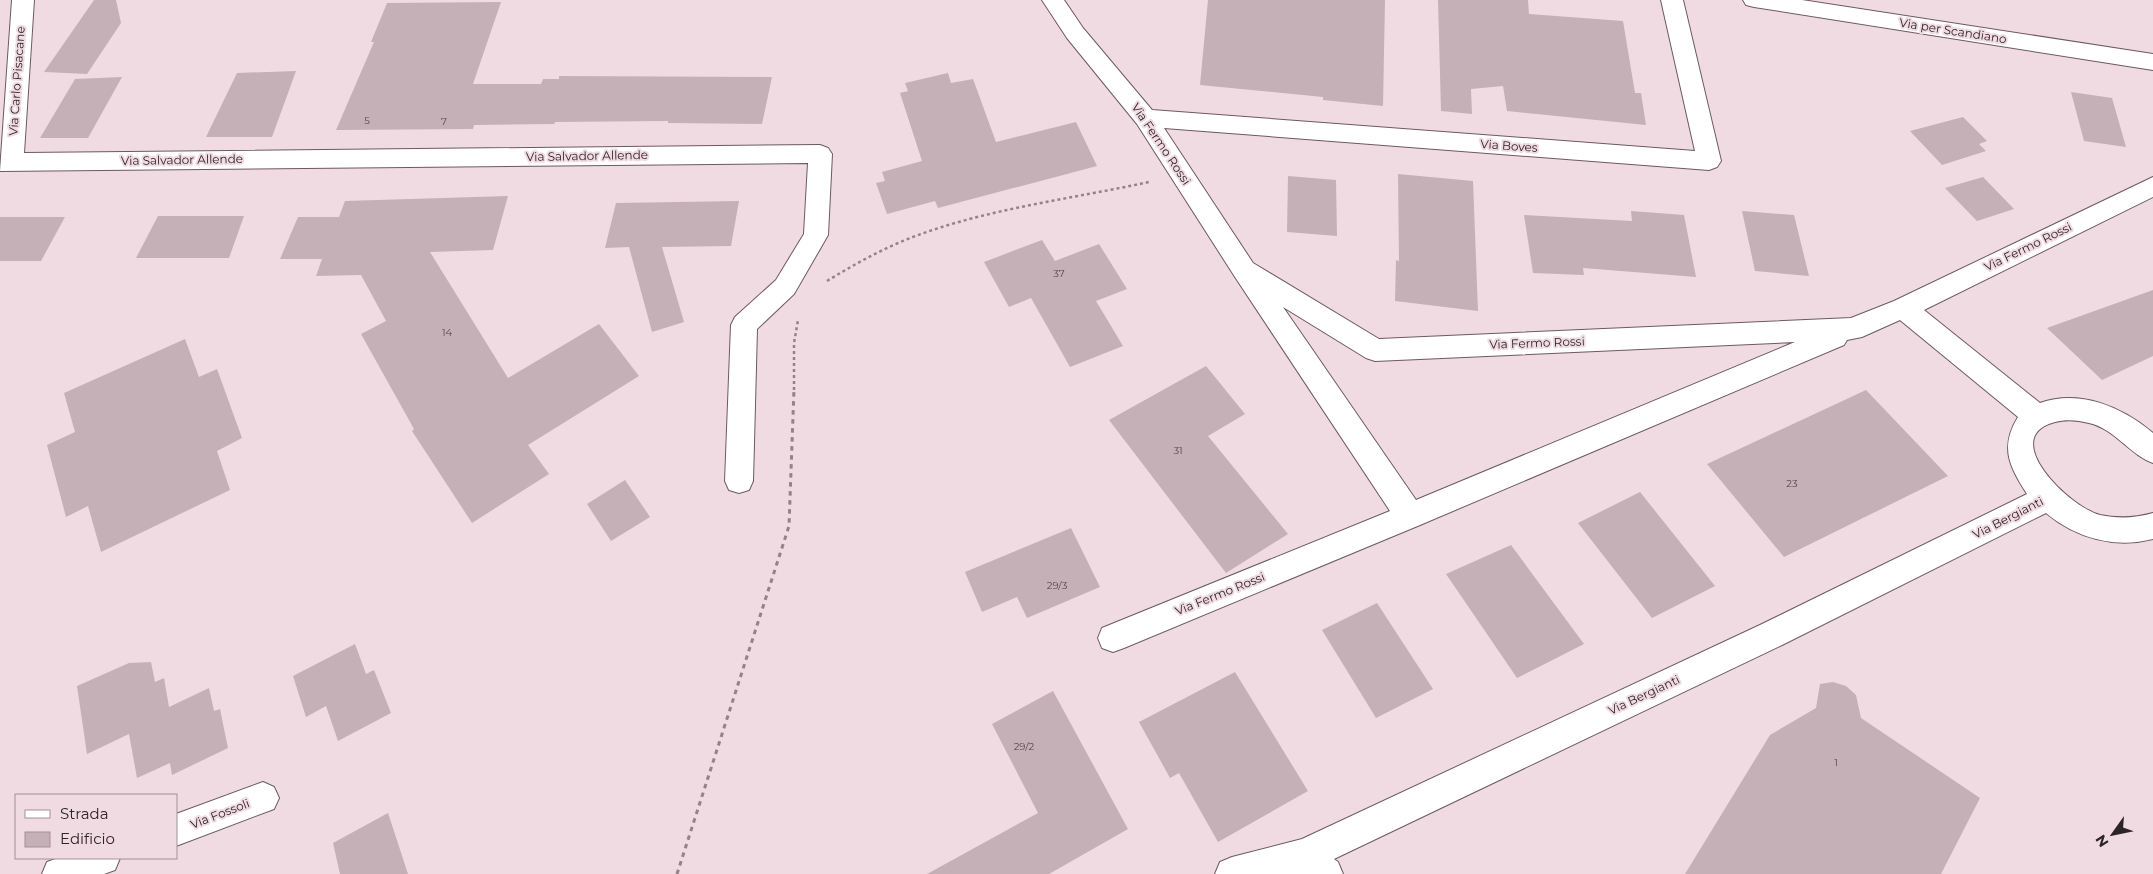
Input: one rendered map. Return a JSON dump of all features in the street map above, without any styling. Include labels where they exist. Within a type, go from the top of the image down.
[{"type":"street","name":"Via Carlo Pisacane","points":[[6,162],[23,0]]},
{"type":"street","name":"Via Fermo Rossi","points":[[1052,0],[1075,32],[1146,118],[1244,270],[1410,516]]},
{"type":"street","name":"Via Boves","points":[[1146,118],[1709,161],[1672,0]]},
{"type":"street","name":"Via per Scandiano","points":[[1754,0],[2153,62]]},
{"type":"street","name":"Via Salvador Allende","points":[[6,162],[820,154],[816,235],[785,287],[744,325],[739,481]]},
{"type":"street","name":"Via Fermo Rossi","points":[[1113,638],[1410,516],[1903,308],[2153,186]]},
{"type":"street","name":"Via Fermo Rossi","points":[[1244,270],[1375,350],[1853,329]]},
{"type":"street","points":[[1903,308],[2036,416],[2054,409],[2076,409],[2099,414],[2150,442]]},
{"type":"street","name":"Via Bergianti","points":[[2036,416],[2025,427],[2020,443],[2023,460],[2032,480],[2048,498],[2070,514],[2094,526],[2119,531],[2142,530],[2153,526]]},
{"type":"street","name":"Via Bergianti","points":[[1232,874],[1316,864],[2048,498]]},
{"type":"street","name":"Via Fossoli","points":[[178,829],[263,798]]},
{"type":"street","points":[[59,874],[99,859]]},
{"type":"path","points":[[823,284],[845,268],[886,248],[918,236],[999,214],[1181,174]]},
{"type":"path","points":[[677,874],[789,526],[793,450],[794,343],[799,314]]},
{"type":"building","points":[[94,0],[116,0],[121,23],[87,74],[44,72]]},
{"type":"building","points":[[1208,0],[1385,0],[1383,106],[1323,100],[1323,97],[1200,85]]},
{"type":"building","points":[[1438,0],[1528,0],[1529,14],[1623,21],[1635,93],[1641,93],[1646,125],[1507,111],[1503,86],[1471,89],[1472,114],[1441,111]]},
{"type":"building","points":[[501,2],[473,84],[541,84],[543,79],[559,79],[559,76],[772,77],[762,124],[668,123],[668,121],[555,122],[554,124],[474,125],[473,129],[336,130],[374,42],[371,42],[387,3]]},
{"type":"building","points":[[296,71],[272,137],[206,137],[237,73]]},
{"type":"building","points":[[948,73],[951,83],[973,79],[996,142],[1076,122],[1097,166],[938,208],[935,201],[887,214],[876,183],[885,181],[882,172],[922,161],[900,93],[908,91],[905,83]]},
{"type":"building","points":[[122,77],[88,138],[40,138],[75,79]]},
{"type":"building","points":[[2071,92],[2112,98],[2126,147],[2084,141]]},
{"type":"building","points":[[1963,117],[1987,141],[1979,144],[1986,151],[1942,165],[1910,131]]},
{"type":"building","points":[[1398,174],[1473,181],[1478,311],[1395,301],[1396,260],[1399,261]]},
{"type":"building","points":[[1288,176],[1336,180],[1337,236],[1287,232]]},
{"type":"building","points":[[1983,177],[2014,209],[1977,221],[1945,188]]},
{"type":"building","points":[[508,196],[493,250],[430,252],[508,378],[599,324],[639,376],[528,445],[549,474],[472,523],[412,431],[414,429],[361,334],[386,321],[361,275],[316,276],[322,259],[280,259],[298,217],[339,217],[345,201]]},
{"type":"building","points":[[739,201],[731,246],[662,247],[684,322],[652,332],[629,247],[605,248],[616,203]]},
{"type":"building","points":[[1631,211],[1684,215],[1696,277],[1583,268],[1584,275],[1533,273],[1524,215],[1632,221]]},
{"type":"building","points":[[1742,211],[1794,215],[1809,276],[1755,271]]},
{"type":"building","points":[[158,216],[244,216],[229,258],[136,258]]},
{"type":"building","points":[[0,217],[65,217],[41,261],[0,261]]},
{"type":"building","points":[[1042,240],[1055,261],[1099,244],[1127,289],[1096,301],[1123,346],[1070,367],[1031,298],[1009,307],[984,262]]},
{"type":"building","points":[[2153,290],[2153,356],[2102,380],[2047,328]]},
{"type":"building","points":[[185,339],[199,377],[217,369],[242,438],[217,451],[230,490],[101,552],[88,506],[66,517],[47,445],[75,432],[64,393]]},
{"type":"building","points":[[1206,366],[1245,414],[1208,436],[1288,534],[1226,573],[1109,420]]},
{"type":"building","points":[[1866,390],[1948,476],[1784,557],[1707,464]]},
{"type":"building","points":[[625,480],[650,517],[611,541],[587,504]]},
{"type":"building","points":[[1640,492],[1715,586],[1652,618],[1578,523]]},
{"type":"building","points":[[1071,528],[1100,587],[1027,618],[1017,597],[982,612],[965,572]]},
{"type":"building","points":[[1511,545],[1584,644],[1517,678],[1446,574]]},
{"type":"building","points":[[1377,603],[1433,689],[1376,718],[1322,630]]},
{"type":"building","points":[[355,644],[366,674],[374,670],[391,713],[338,741],[326,706],[306,717],[293,676]]},
{"type":"building","points":[[151,662],[155,682],[164,678],[169,707],[209,688],[214,711],[220,709],[228,748],[172,775],[170,763],[137,778],[129,734],[87,754],[77,686],[129,663]]},
{"type":"building","points":[[1235,672],[1308,791],[1218,842],[1179,773],[1170,778],[1139,722]]},
{"type":"building","points":[[1833,682],[1846,686],[1856,695],[1861,718],[1980,798],[1941,874],[1685,874],[1770,735],[1816,708],[1820,684]]},
{"type":"building","points":[[1053,691],[1128,829],[1049,874],[927,874],[1038,813],[992,724]]},
{"type":"building","points":[[388,813],[408,874],[340,874],[333,843]]}]
